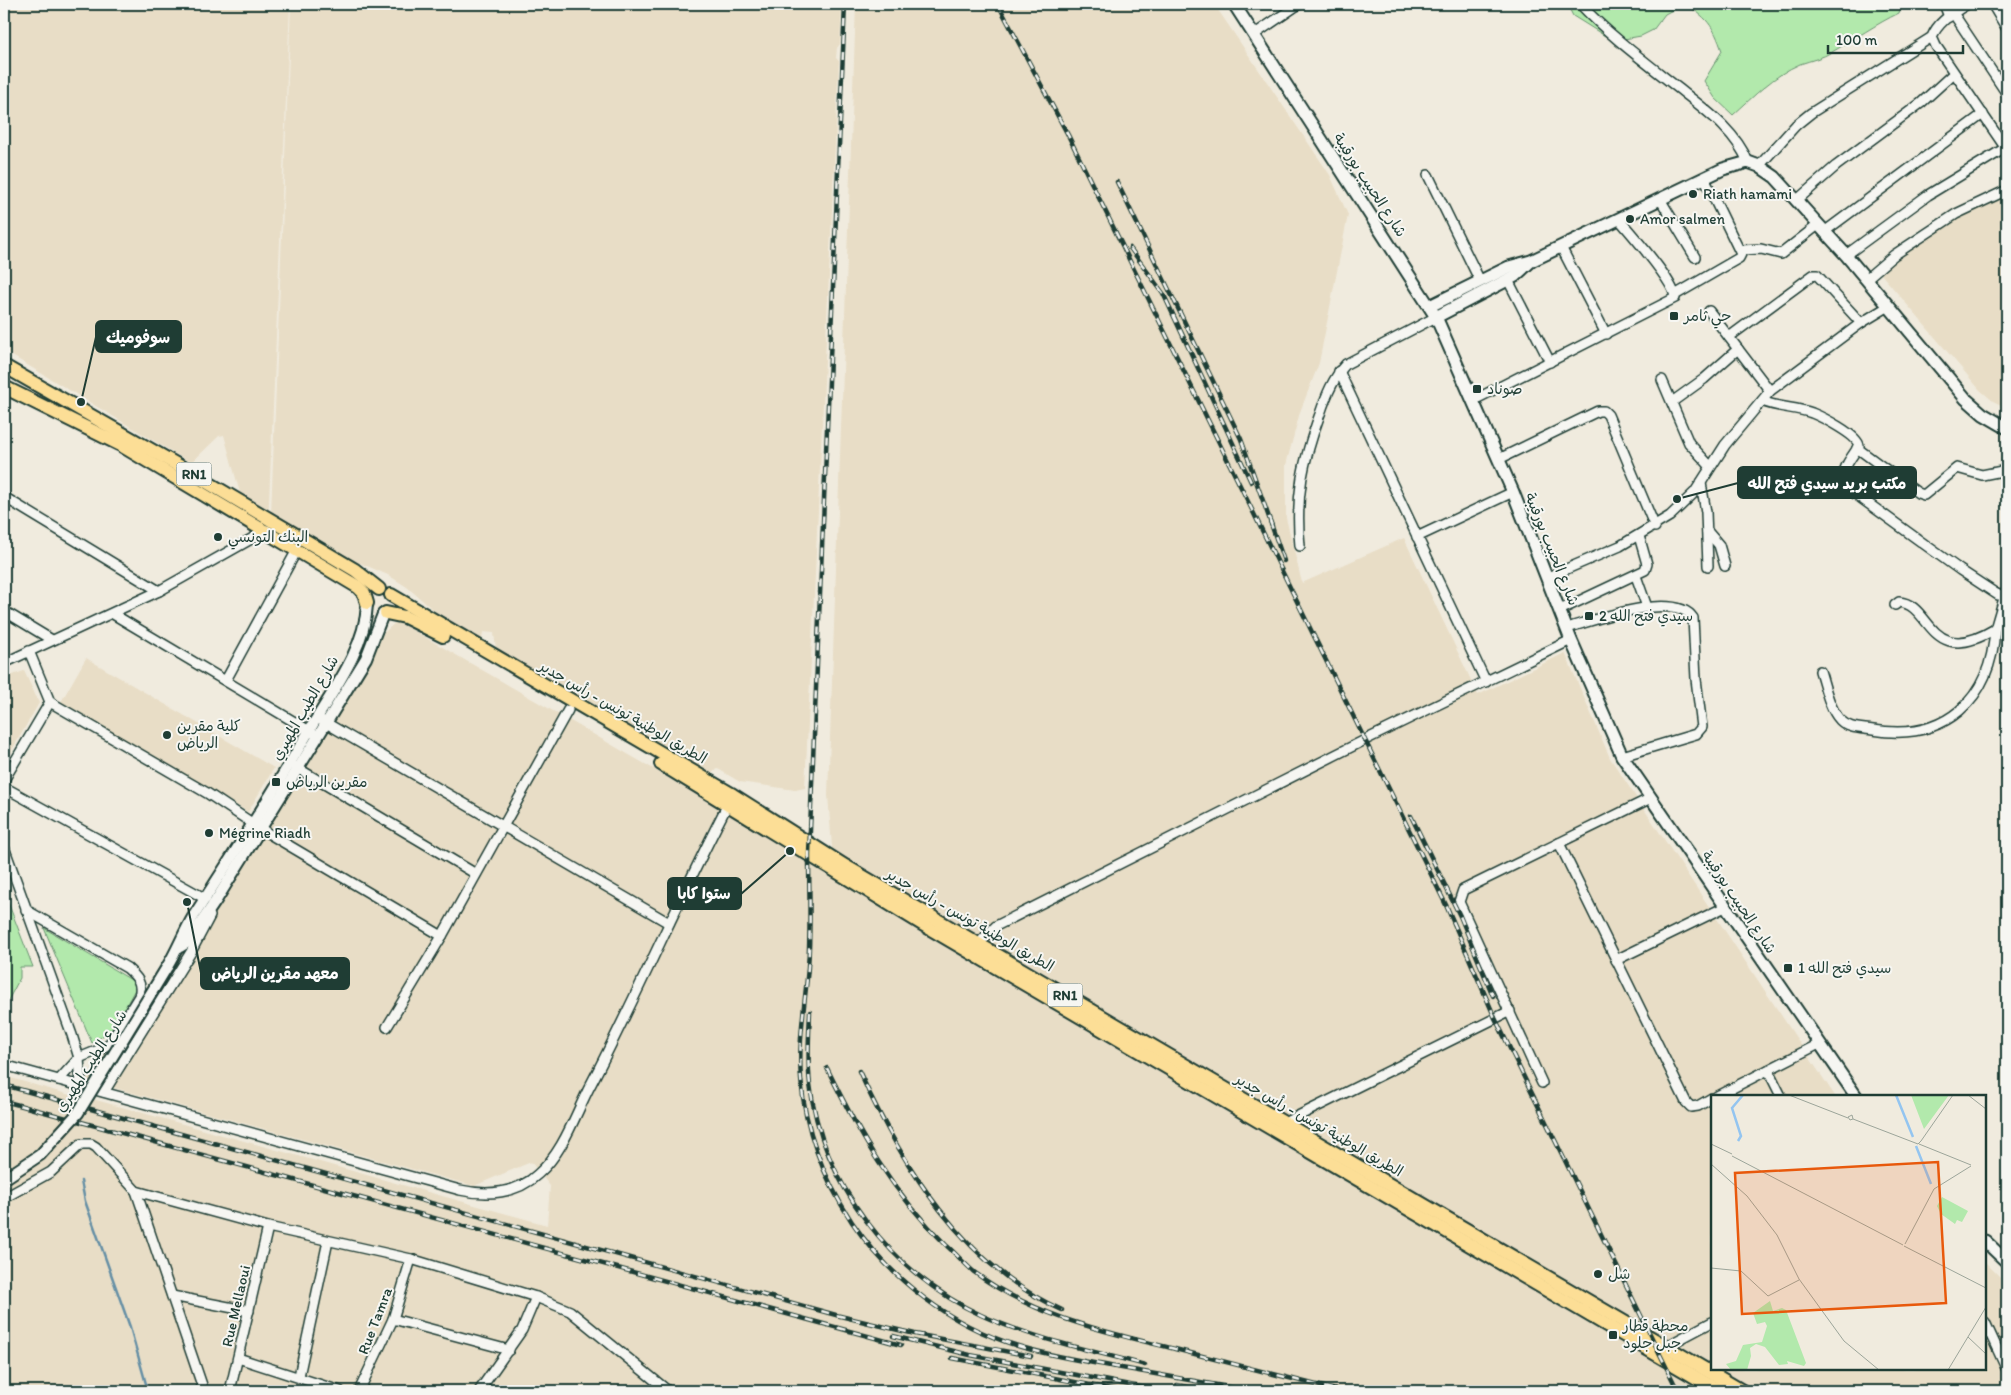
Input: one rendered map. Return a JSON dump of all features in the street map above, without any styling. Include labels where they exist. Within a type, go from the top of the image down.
[{"type":"main road","name":"شارع الحبيب بورقيبة","points":[[1234,4],[1436,317],[1513,492],[1548,577],[1566,628],[1622,756],[1855,1095]]},
{"type":"main road","points":[[1430,306],[1509,267],[1531,261],[1561,247],[1723,169],[1748,162],[1759,166],[1775,177],[1846,255],[1966,399],[1983,414],[2007,428]]},
{"type":"main road","points":[[1436,317],[1508,280],[1531,261]]},
{"type":"main road","name":"RN1","points":[[4,366],[195,475],[355,570],[379,589],[386,590],[391,595]]},
{"type":"main road","name":"RN1","points":[[4,386],[119,444],[267,530],[358,587],[364,593],[367,604],[375,614],[384,613]]},
{"type":"main road","points":[[367,604],[369,595],[379,589]]},
{"type":"main road","points":[[384,613],[393,603],[391,595]]},
{"type":"main road","name":"الطريق الوطنية تونس - رأس جدير","points":[[391,595],[730,800]]},
{"type":"main road","name":"الطريق الوطنية تونس - رأس جدير","points":[[384,613],[405,617],[435,631],[568,710],[804,842],[977,950],[1279,1127],[1719,1391]]},
{"type":"main road","name":"الطريق الوطنية تونس - رأس جدير","points":[[1279,1127],[1742,1391]]},
{"type":"main road","points":[[1986,1242],[2007,1262]]},
{"type":"street","points":[[1255,34],[1299,4]]},
{"type":"street","points":[[1580,4],[1637,56],[1713,117],[1734,138],[1748,162]]},
{"type":"street","points":[[1944,4],[2007,94]]},
{"type":"street","points":[[1759,166],[1796,125],[1811,113],[1932,37],[1936,27],[1968,4]]},
{"type":"street","points":[[1992,4],[2006,26]]},
{"type":"street","points":[[1846,255],[1928,195],[2007,148],[1954,73],[1932,37]]},
{"type":"street","points":[[1796,201],[1836,166],[1922,103],[1954,73]]},
{"type":"street","points":[[1741,250],[1760,248],[1781,254],[1983,114]]},
{"type":"street","points":[[1428,175],[1480,281]]},
{"type":"street","points":[[1474,400],[1673,301],[1675,295],[1739,258],[1741,250],[1704,178]]},
{"type":"street","points":[[1866,279],[1894,254],[1956,214],[2007,190]]},
{"type":"street","points":[[1660,199],[1695,258]]},
{"type":"street","points":[[1619,219],[1663,274],[1675,295]]},
{"type":"street","points":[[1561,247],[1606,334]]},
{"type":"street","points":[[1729,337],[1813,275],[1817,275],[1861,323]]},
{"type":"street","points":[[1508,280],[1550,362]]},
{"type":"street","points":[[1548,577],[1655,527],[1690,497],[1701,483],[1710,466],[1770,391],[1861,323],[1889,306]]},
{"type":"street","points":[[1710,311],[1770,391]]},
{"type":"street","points":[[1300,546],[1297,516],[1300,482],[1308,449],[1324,403],[1338,372],[1346,364],[1436,317]]},
{"type":"street","points":[[1672,402],[1704,379],[1738,349]]},
{"type":"street","points":[[1338,372],[1486,682]]},
{"type":"street","points":[[1662,380],[1689,443],[1710,466]]},
{"type":"street","points":[[1762,401],[1774,406],[1810,412],[1856,439],[1859,443],[1844,472],[1844,482],[1847,488],[1960,570],[1998,595],[2006,594],[1995,629],[1992,656],[1985,678],[1960,711],[1937,724],[1897,733],[1847,725],[1836,714],[1820,671]]},
{"type":"street","points":[[1499,459],[1598,411],[1604,411],[1608,415],[1655,527]]},
{"type":"street","points":[[1857,448],[1918,493],[1924,495],[1957,468],[1961,467],[1982,475],[2007,470]]},
{"type":"street","points":[[1701,483],[1707,531],[1708,566]]},
{"type":"street","points":[[1418,537],[1513,492]]},
{"type":"street","points":[[4,497],[159,590]]},
{"type":"street","points":[[4,663],[113,614],[267,530]]},
{"type":"street","points":[[1707,531],[1719,545],[1726,566]]},
{"type":"street","points":[[1560,610],[1636,576],[1646,567],[1639,536]]},
{"type":"street","points":[[226,680],[297,550]]},
{"type":"street","points":[[1636,576],[1647,607]]},
{"type":"street","points":[[1895,605],[1899,602],[1910,605],[1935,634],[1944,640],[1969,639],[1995,629]]},
{"type":"street","name":"شارع الطيب المهيري","points":[[4,1179],[40,1155],[78,1113],[180,947],[185,933],[210,901],[314,733],[354,653],[365,623],[367,604]]},
{"type":"street","points":[[1566,628],[1647,607],[1671,607],[1690,614],[1693,618],[1696,679],[1702,727],[1696,734],[1622,756]]},
{"type":"street","points":[[4,611],[52,640]]},
{"type":"street","name":"شارع الطيب المهيري","points":[[321,720],[366,658],[384,613]]},
{"type":"street","points":[[113,614],[314,733]]},
{"type":"street","points":[[977,950],[996,926],[1370,738],[1571,640]]},
{"type":"street","points":[[29,651],[50,702],[207,793],[258,826],[442,936]]},
{"type":"street","points":[[4,780],[50,702]]},
{"type":"street","points":[[387,1027],[442,936],[568,710]]},
{"type":"street","points":[[321,720],[669,923]]},
{"type":"street","points":[[294,766],[476,874]]},
{"type":"street","points":[[4,788],[210,901],[213,912],[191,952],[104,1092]]},
{"type":"street","points":[[1542,1083],[1459,902],[1460,895],[1462,890],[1651,798]]},
{"type":"street","points":[[4,1065],[460,1190],[490,1194],[510,1190],[528,1182],[539,1174],[554,1155],[605,1058],[730,800]]},
{"type":"street","points":[[1559,843],[1686,1102],[1691,1106],[1698,1106],[1711,1099]]},
{"type":"street","points":[[4,849],[72,1034],[79,1058],[81,1085]]},
{"type":"street","points":[[1616,960],[1725,906]]},
{"type":"street","points":[[26,910],[120,964],[136,976],[140,982],[139,996],[110,1043],[79,1058],[59,1080]]},
{"type":"street","points":[[1279,1127],[1510,1011]]},
{"type":"street","points":[[1718,1095],[1819,1044]]},
{"type":"street","points":[[1768,1070],[1780,1095]]},
{"type":"street","points":[[4,1198],[50,1172],[76,1147],[86,1143],[100,1151],[136,1191],[204,1391]]},
{"type":"street","points":[[136,1191],[268,1227],[411,1259],[536,1297],[580,1318],[668,1391]]},
{"type":"street","name":"Rue Mellaoui","points":[[230,1391],[268,1227]]},
{"type":"street","points":[[299,1376],[328,1241]]},
{"type":"street","name":"Rue Tamra","points":[[359,1391],[393,1319],[411,1259]]},
{"type":"street","points":[[172,1296],[249,1311]]},
{"type":"street","points":[[479,1391],[522,1330],[536,1297]]},
{"type":"street","points":[[393,1319],[509,1350]]},
{"type":"street","points":[[1665,1346],[1711,1323]]},
{"type":"street","points":[[1986,1324],[2007,1370]]},
{"type":"street","points":[[238,1358],[299,1376],[340,1391]]},
{"type":"shaded area","points":[[4,4],[290,4],[268,526],[240,493],[224,435],[219,436],[191,463],[4,351]]},
{"type":"shaded area","points":[[291,4],[842,4],[840,44],[837,48],[836,58],[839,61],[805,788],[795,790],[740,782],[718,769],[710,773],[496,649],[494,633],[483,632],[482,640],[446,621],[407,587],[388,575],[330,550],[271,514]]},
{"type":"shaded area","points":[[856,4],[1214,4],[1330,175],[1348,215],[1319,363],[1300,412],[1286,465],[1286,518],[1302,583],[1404,538],[1478,695],[1565,653],[1610,758],[1834,1095],[1711,1095],[1711,1370],[1986,1370],[1986,1263],[2007,1284],[2007,1391],[4,1391],[4,1076],[547,1225],[550,1186],[531,1162],[474,1186],[85,1080],[378,638],[397,621],[834,873],[828,795]]},
{"type":"shaded area","points":[[2007,194],[2007,408],[1993,401],[1980,390],[1881,274],[1894,257],[1959,217]]},
{"type":"shaded area","name":"كلية مقرين الرياض","points":[[86,658],[274,768],[248,812],[61,702]]},
{"type":"shaded area","points":[[24,671],[39,703],[4,764],[4,678]]},
{"type":"green space","points":[[1567,4],[1684,4],[1665,14],[1653,30],[1641,36],[1613,41],[1573,16]]},
{"type":"green space","points":[[1684,4],[1902,4],[1899,13],[1841,47],[1781,74],[1733,115],[1715,98],[1704,81],[1722,51],[1716,35],[1704,18]]},
{"type":"green space","points":[[4,892],[33,967],[20,967],[20,978],[4,1008]]},
{"type":"green space","points":[[44,928],[138,984],[113,1029],[92,1043]]},
{"type":"waterway","points":[[81,1181],[85,1201],[130,1327],[148,1391]]},
{"type":"railway","points":[[845,4],[809,854],[809,953],[800,1051],[803,1098],[812,1135],[833,1189],[852,1222],[885,1263],[904,1282],[946,1313],[993,1337],[1042,1353],[1251,1391]]},
{"type":"railway","points":[[998,4],[1068,135],[1446,905],[1495,1018],[1678,1391]]},
{"type":"railway","points":[[1117,182],[1241,439],[1272,526]]},
{"type":"railway","points":[[1130,248],[1163,293],[1251,482]]},
{"type":"railway","points":[[1270,521],[1284,561]]},
{"type":"railway","points":[[1411,816],[1460,916],[1493,996]]},
{"type":"railway","points":[[810,1012],[810,1084],[817,1120],[829,1156],[846,1190],[867,1221],[891,1250],[919,1276],[949,1298],[981,1315],[1021,1331],[1145,1365]]},
{"type":"railway","points":[[827,1068],[865,1140],[910,1205],[927,1226],[974,1272],[996,1287],[1045,1311],[1096,1329],[1340,1391]]},
{"type":"railway","points":[[859,1071],[895,1142],[916,1176],[966,1240],[995,1267],[1027,1291],[1062,1310]]},
{"type":"railway","points":[[4,1085],[836,1315],[915,1334],[1031,1356]]},
{"type":"railway","points":[[4,1101],[901,1345]]},
{"type":"railway","points":[[893,1336],[970,1355],[1162,1391]]},
{"type":"railway","points":[[952,1358],[1121,1391]]},
{"type":"railway","points":[[1177,1385],[1207,1391]]},
{"type":"place","name":"Riath hamami","points":[[1693,194]]},
{"type":"place","name":"Amor salmen","points":[[1630,219]]},
{"type":"place","name":"حي ثامر","points":[[1674,316]]},
{"type":"place","name":"صوناد","points":[[1477,389]]},
{"type":"place","name":"سوفوميك","points":[[81,402]]},
{"type":"place","name":"مكتب بريد سيدي فتح الله","points":[[1677,499]]},
{"type":"place","name":"البنك التونسي","points":[[218,537]]},
{"type":"place","name":"2 سيدي فتح الله","points":[[1589,616]]},
{"type":"place","name":"كلية مقرين الرياض","points":[[167,735]]},
{"type":"place","name":"مقرين الرياض","points":[[276,782]]},
{"type":"place","name":"Mégrine Riadh","points":[[209,833]]},
{"type":"place","name":"ستوا كابا","points":[[790,851]]},
{"type":"place","name":"معهد مقرين الرياض","points":[[187,902]]},
{"type":"place","name":"سيدي فتح الله 1","points":[[1788,968]]},
{"type":"place","name":"شل","points":[[1598,1274]]},
{"type":"place","name":"محطة قطار جبل جلود","points":[[1613,1335]]}]
